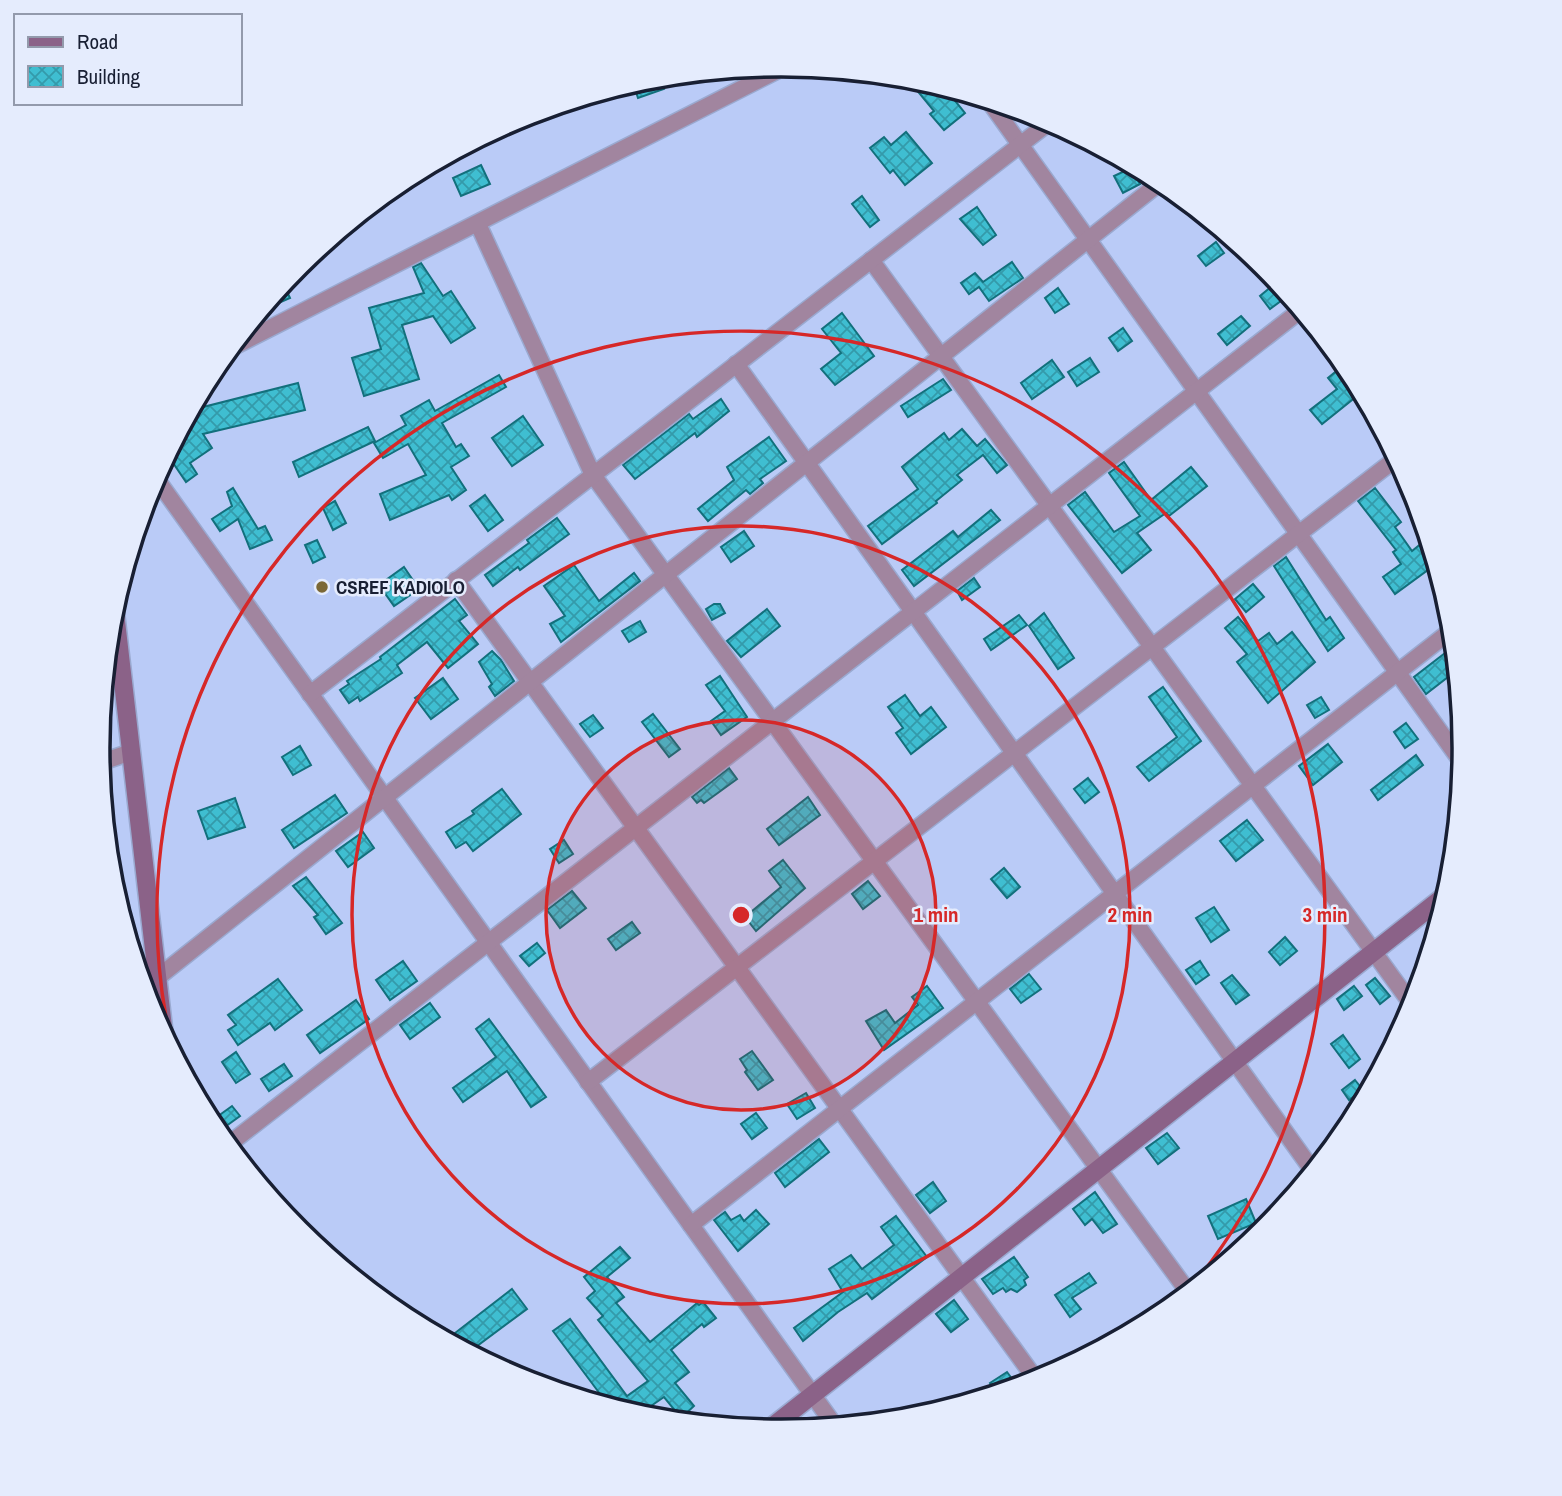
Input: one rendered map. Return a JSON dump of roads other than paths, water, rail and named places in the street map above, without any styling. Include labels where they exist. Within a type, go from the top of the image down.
[{"type":"main road","points":[[119,644],[161,1004]]},
{"type":"main road","points":[[782,1419],[1433,905]]},
{"type":"street","points":[[251,338],[764,77]]},
{"type":"street","points":[[998,113],[1452,749]]},
{"type":"street","points":[[310,694],[1041,129]]},
{"type":"street","points":[[158,978],[1152,189]]},
{"type":"street","points":[[478,223],[593,475],[1183,1285]]},
{"type":"street","points":[[871,260],[1405,995]]},
{"type":"street","points":[[236,1139],[1293,316]]},
{"type":"street","points":[[736,364],[1307,1163]]},
{"type":"street","points":[[588,1082],[1389,464]]},
{"type":"street","points":[[163,488],[829,1418]]},
{"type":"street","points":[[456,580],[1030,1371]]},
{"type":"street","points":[[691,1225],[1442,637]]},
{"type":"street","points":[[110,758],[131,752]]},
{"type":"place","name":"CSREF KADIOLO","points":[[322,587]]}]
